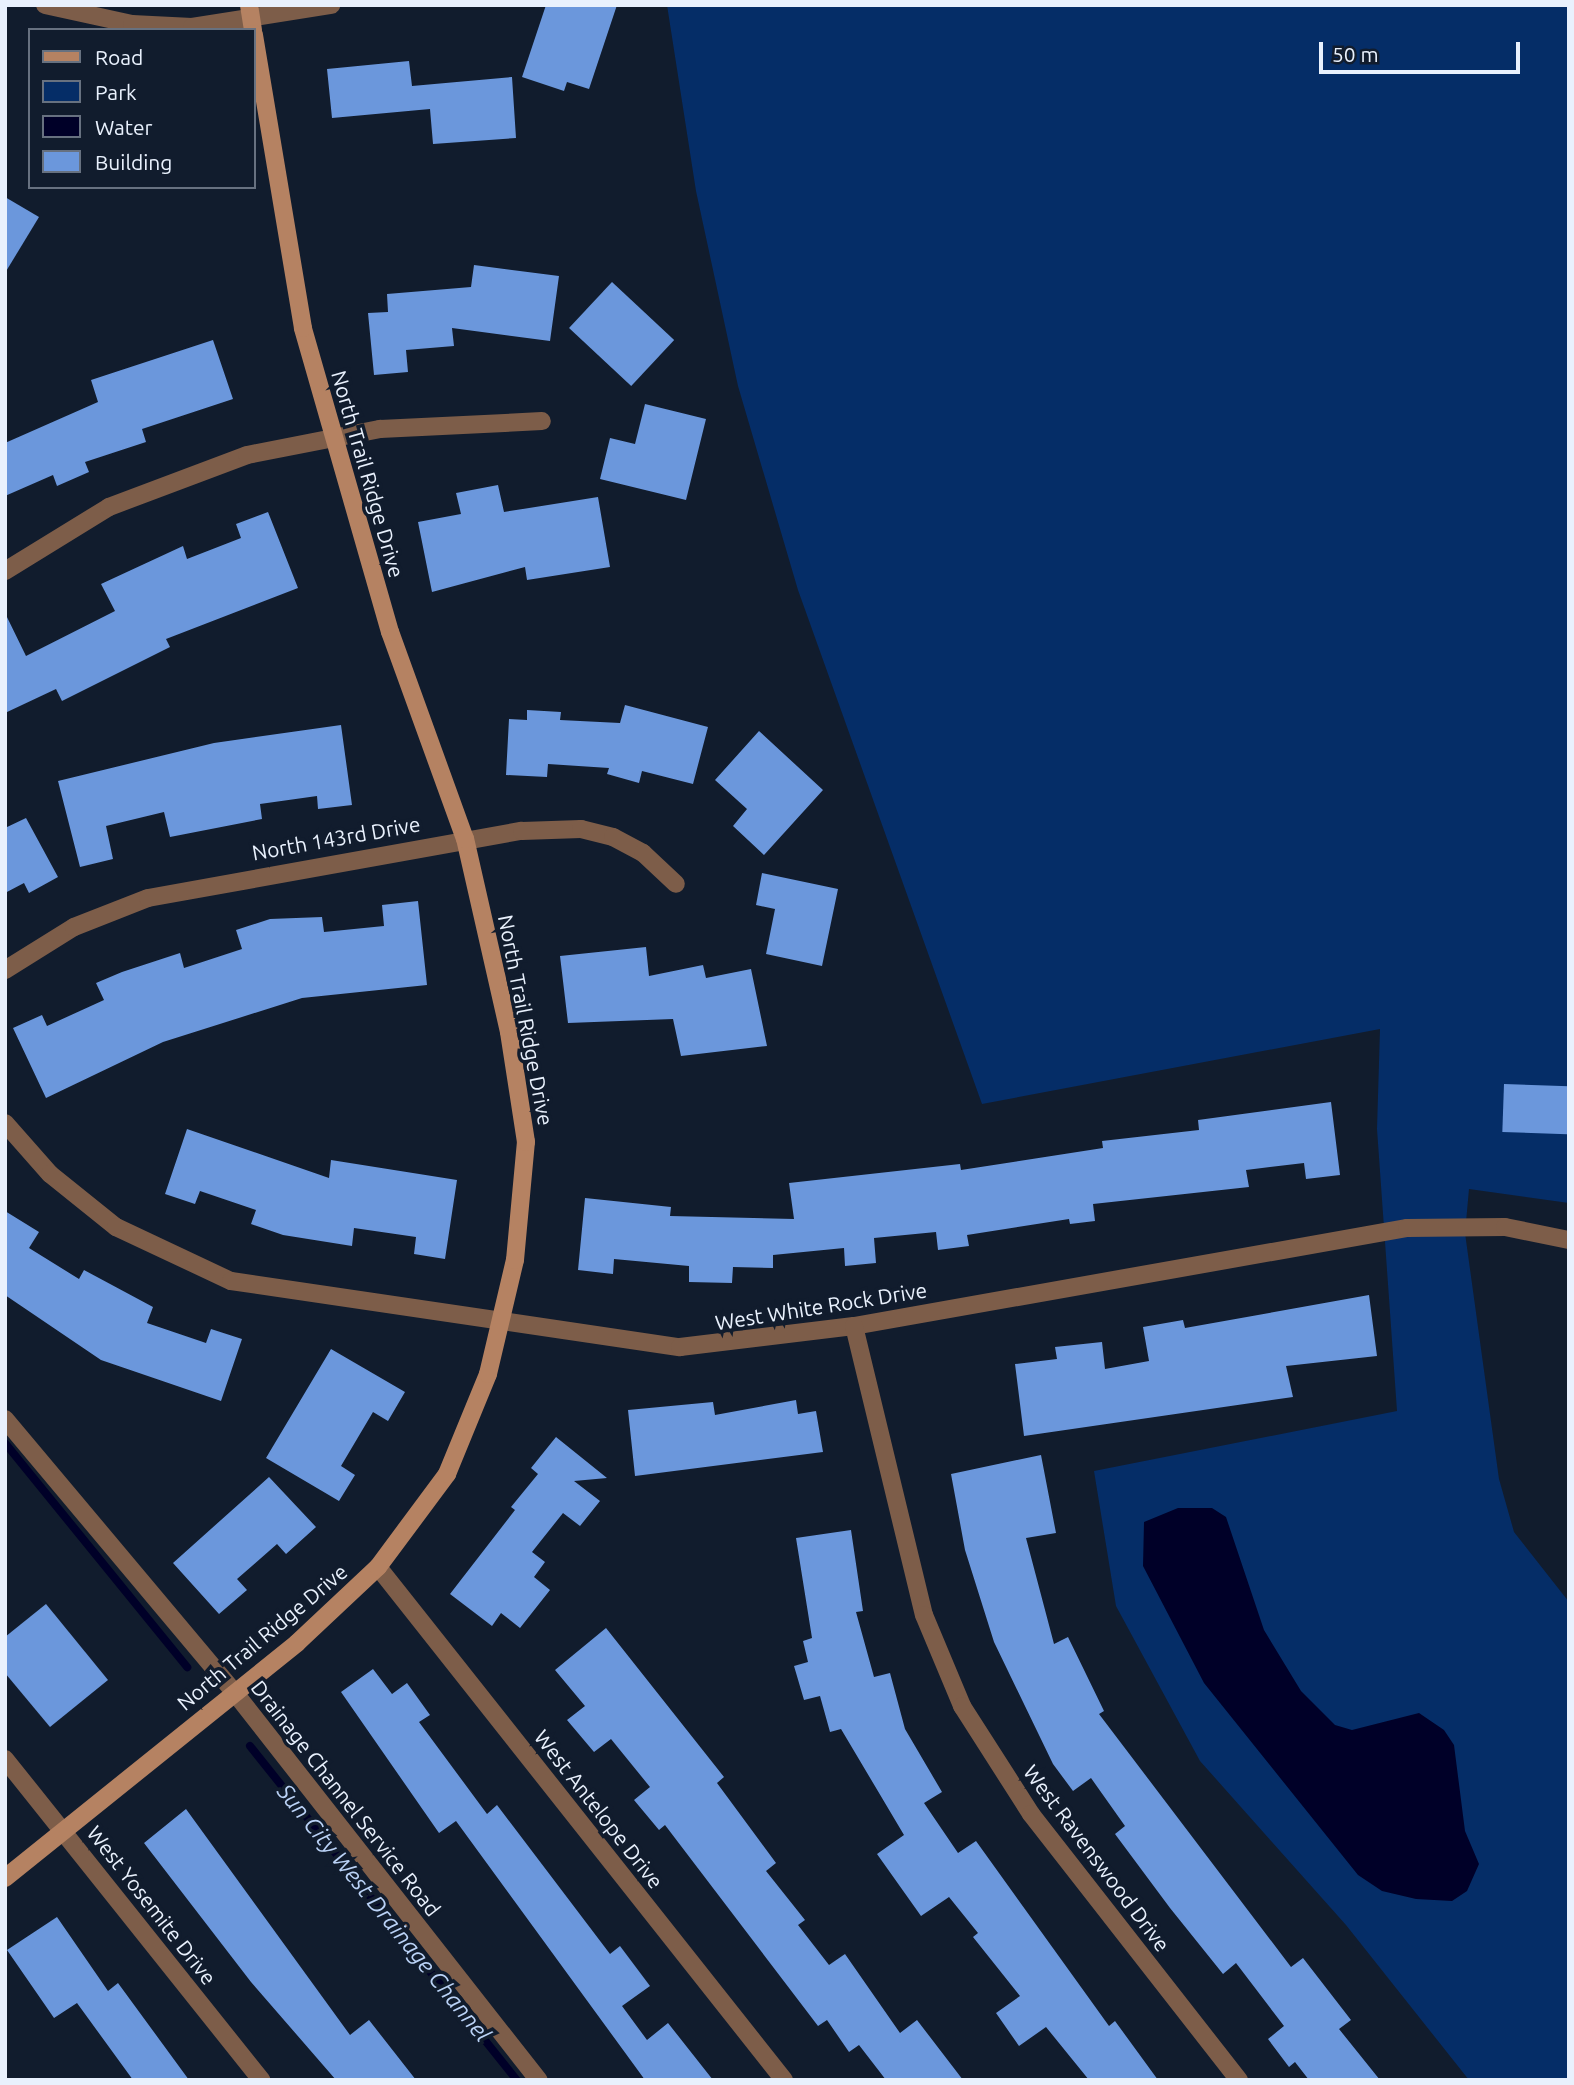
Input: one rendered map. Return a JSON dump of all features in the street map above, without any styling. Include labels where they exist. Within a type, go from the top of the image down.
[{"type":"street","points":[[45,5],[132,24],[192,26],[252,21],[331,5]]},
{"type":"street","name":"North Trail Ridge Drive","points":[[5,1878],[231,1695],[378,1567],[447,1474],[503,1323],[526,1142],[509,1032],[465,839],[390,632],[333,440],[296,289],[256,45]]},
{"type":"street","points":[[5,571],[109,507],[247,455],[380,429],[542,421]]},
{"type":"street","name":"North 143rd Drive","points":[[5,970],[74,927],[148,898],[465,839],[581,829],[643,853],[676,884]]},
{"type":"street","name":"West White Rock Drive","points":[[5,1124],[82,1203],[192,1266],[298,1295],[680,1347],[854,1326],[1408,1228],[1505,1227],[1569,1240]]},
{"type":"street","name":"West Ravenswood Drive","points":[[854,1326],[924,1615],[962,1706],[1031,1814],[1238,2080]]},
{"type":"street","name":"Drainage Channel Service Road","points":[[5,1419],[231,1695],[538,2080]]},
{"type":"street","name":"West Antelope Drive","points":[[378,1567],[785,2080]]},
{"type":"street","name":"West Yosemite Drive","points":[[5,1759],[261,2080]]},
{"type":"green space","points":[[667,5],[1569,5],[1569,1203],[1469,1189],[1465,1233],[1499,1479],[1514,1532],[1569,1602],[1569,2080],[1469,2080],[1346,1925],[1200,1761],[1116,1606],[1094,1471],[1397,1411],[1377,1129],[1380,1029],[982,1104],[798,590],[738,386],[696,191]]},
{"type":"water","points":[[1178,1508],[1212,1508],[1226,1517],[1264,1630],[1301,1691],[1335,1725],[1352,1730],[1419,1713],[1444,1730],[1454,1745],[1465,1831],[1479,1864],[1467,1891],[1452,1901],[1416,1899],[1382,1891],[1358,1875],[1204,1683],[1143,1566],[1144,1522]]},
{"type":"building","points":[[546,5],[617,5],[589,89],[567,82],[564,91],[522,77]]},
{"type":"building","points":[[409,61],[412,86],[512,77],[516,138],[433,144],[430,109],[332,118],[327,69]]},
{"type":"building","points":[[5,197],[39,217],[5,273]]},
{"type":"building","points":[[474,265],[559,276],[550,341],[452,328],[454,346],[406,350],[408,372],[374,375],[368,313],[388,312],[387,294],[471,287]]},
{"type":"building","points":[[612,282],[674,340],[631,386],[569,328]]},
{"type":"building","points":[[213,340],[233,399],[142,429],[146,442],[85,462],[89,472],[57,486],[53,475],[5,496],[5,443],[98,402],[91,380]]},
{"type":"building","points":[[645,404],[706,419],[686,500],[600,479],[610,438],[635,444]]},
{"type":"building","points":[[498,485],[504,512],[598,497],[610,567],[527,580],[525,567],[432,592],[418,522],[461,514],[456,493]]},
{"type":"building","points":[[268,512],[298,588],[166,639],[170,647],[62,701],[56,689],[5,713],[5,613],[26,656],[115,611],[101,584],[183,546],[187,559],[241,538],[236,524]]},
{"type":"building","points":[[625,705],[708,727],[693,784],[642,771],[639,783],[607,774],[609,768],[548,764],[547,777],[506,775],[509,719],[527,720],[527,710],[561,712],[560,720],[620,723]]},
{"type":"building","points":[[341,725],[352,805],[318,809],[317,796],[260,804],[262,819],[170,837],[164,812],[106,826],[113,859],[80,867],[58,781],[214,743]]},
{"type":"building","points":[[759,731],[823,790],[764,855],[733,826],[747,809],[715,780]]},
{"type":"building","points":[[26,818],[58,877],[29,893],[24,883],[5,893],[5,828]]},
{"type":"building","points":[[762,873],[838,889],[822,966],[766,954],[775,909],[756,905]]},
{"type":"building","points":[[418,901],[427,985],[302,998],[163,1042],[46,1098],[13,1028],[42,1015],[47,1026],[104,1000],[96,983],[122,972],[180,953],[184,968],[242,949],[236,930],[270,919],[322,917],[324,932],[384,926],[382,905]]},
{"type":"building","points":[[646,947],[649,976],[703,965],[706,978],[751,969],[767,1046],[681,1056],[673,1019],[568,1023],[560,956]]},
{"type":"building","points":[[1504,1084],[1569,1086],[1567,1134],[1502,1132]]},
{"type":"building","points":[[1331,1102],[1340,1175],[1306,1179],[1304,1163],[1246,1170],[1249,1187],[1093,1204],[1095,1221],[1070,1224],[1069,1219],[967,1235],[969,1246],[938,1250],[936,1232],[874,1238],[876,1263],[845,1266],[844,1248],[773,1255],[773,1268],[733,1267],[732,1283],[689,1282],[689,1266],[614,1259],[613,1274],[578,1270],[585,1198],[671,1207],[670,1216],[794,1219],[789,1183],[960,1164],[961,1170],[1103,1148],[1102,1141],[1199,1130],[1198,1120]]},
{"type":"building","points":[[187,1129],[329,1178],[331,1160],[457,1180],[445,1259],[414,1254],[416,1237],[354,1228],[352,1246],[283,1235],[251,1224],[256,1210],[200,1191],[195,1204],[165,1194]]},
{"type":"building","points":[[5,1211],[39,1232],[29,1248],[79,1279],[84,1270],[153,1307],[147,1323],[206,1343],[211,1329],[242,1339],[221,1401],[101,1360],[5,1295]]},
{"type":"building","points":[[1369,1295],[1377,1356],[1286,1366],[1293,1397],[1024,1436],[1015,1364],[1057,1359],[1055,1347],[1102,1342],[1105,1369],[1149,1361],[1143,1327],[1183,1320],[1185,1328]]},
{"type":"building","points":[[331,1349],[405,1392],[388,1421],[373,1412],[341,1466],[355,1475],[339,1501],[266,1458]]},
{"type":"building","points":[[796,1400],[798,1414],[816,1411],[823,1452],[635,1476],[628,1410],[713,1402],[715,1415]]},
{"type":"building","points":[[556,1437],[607,1478],[574,1481],[600,1501],[580,1526],[563,1513],[532,1552],[545,1562],[534,1577],[550,1590],[520,1628],[501,1613],[492,1626],[450,1594],[515,1510],[511,1507],[538,1474],[531,1468]]},
{"type":"building","points":[[1041,1455],[1056,1533],[1026,1538],[1054,1644],[1068,1637],[1104,1711],[1099,1714],[1291,1967],[1303,1958],[1351,2020],[1339,2029],[1380,2080],[1309,2080],[1295,2062],[1289,2067],[1268,2039],[1284,2026],[1236,1963],[1223,1974],[1170,1908],[1115,1834],[1125,1826],[1091,1778],[1073,1791],[1053,1764],[994,1642],[965,1550],[951,1474]]},
{"type":"building","points":[[269,1477],[316,1527],[286,1554],[277,1544],[237,1579],[247,1590],[219,1614],[173,1563]]},
{"type":"building","points":[[851,1530],[863,1611],[856,1612],[874,1677],[890,1673],[905,1729],[942,1792],[924,1803],[958,1853],[976,1841],[1109,2026],[1115,2021],[1158,2080],[1089,2080],[1046,2027],[1019,2046],[996,2013],[1020,1996],[973,1937],[978,1933],[949,1897],[921,1916],[877,1854],[904,1835],[841,1729],[830,1732],[820,1696],[804,1700],[794,1666],[808,1662],[803,1641],[812,1638],[796,1538]]},
{"type":"building","points":[[46,1604],[108,1680],[50,1727],[5,1673],[5,1637]]},
{"type":"building","points":[[606,1628],[724,1777],[717,1783],[776,1863],[766,1871],[805,1920],[798,1925],[829,1965],[845,1954],[900,2033],[917,2020],[963,2080],[886,2080],[859,2045],[849,2052],[827,2020],[818,2026],[665,1825],[659,1830],[634,1800],[650,1787],[611,1739],[594,1752],[567,1720],[585,1706],[555,1670]]},
{"type":"building","points":[[373,1669],[392,1694],[407,1683],[430,1715],[419,1722],[487,1814],[497,1805],[610,1954],[620,1946],[650,1986],[622,2006],[647,2040],[668,2023],[713,2080],[645,2080],[456,1821],[439,1833],[341,1692]]},
{"type":"building","points":[[186,1809],[350,2035],[369,2020],[416,2080],[336,2080],[251,1982],[144,1843]]},
{"type":"building","points":[[57,1917],[108,1991],[118,1983],[189,2080],[133,2080],[77,2003],[54,2018],[7,1950]]},
{"type":"waterway","name":"Sun City West Drainage Channel","points":[[5,1443],[187,1667]]},
{"type":"waterway","name":"Sun City West Drainage Channel","points":[[250,1746],[517,2080]]}]
